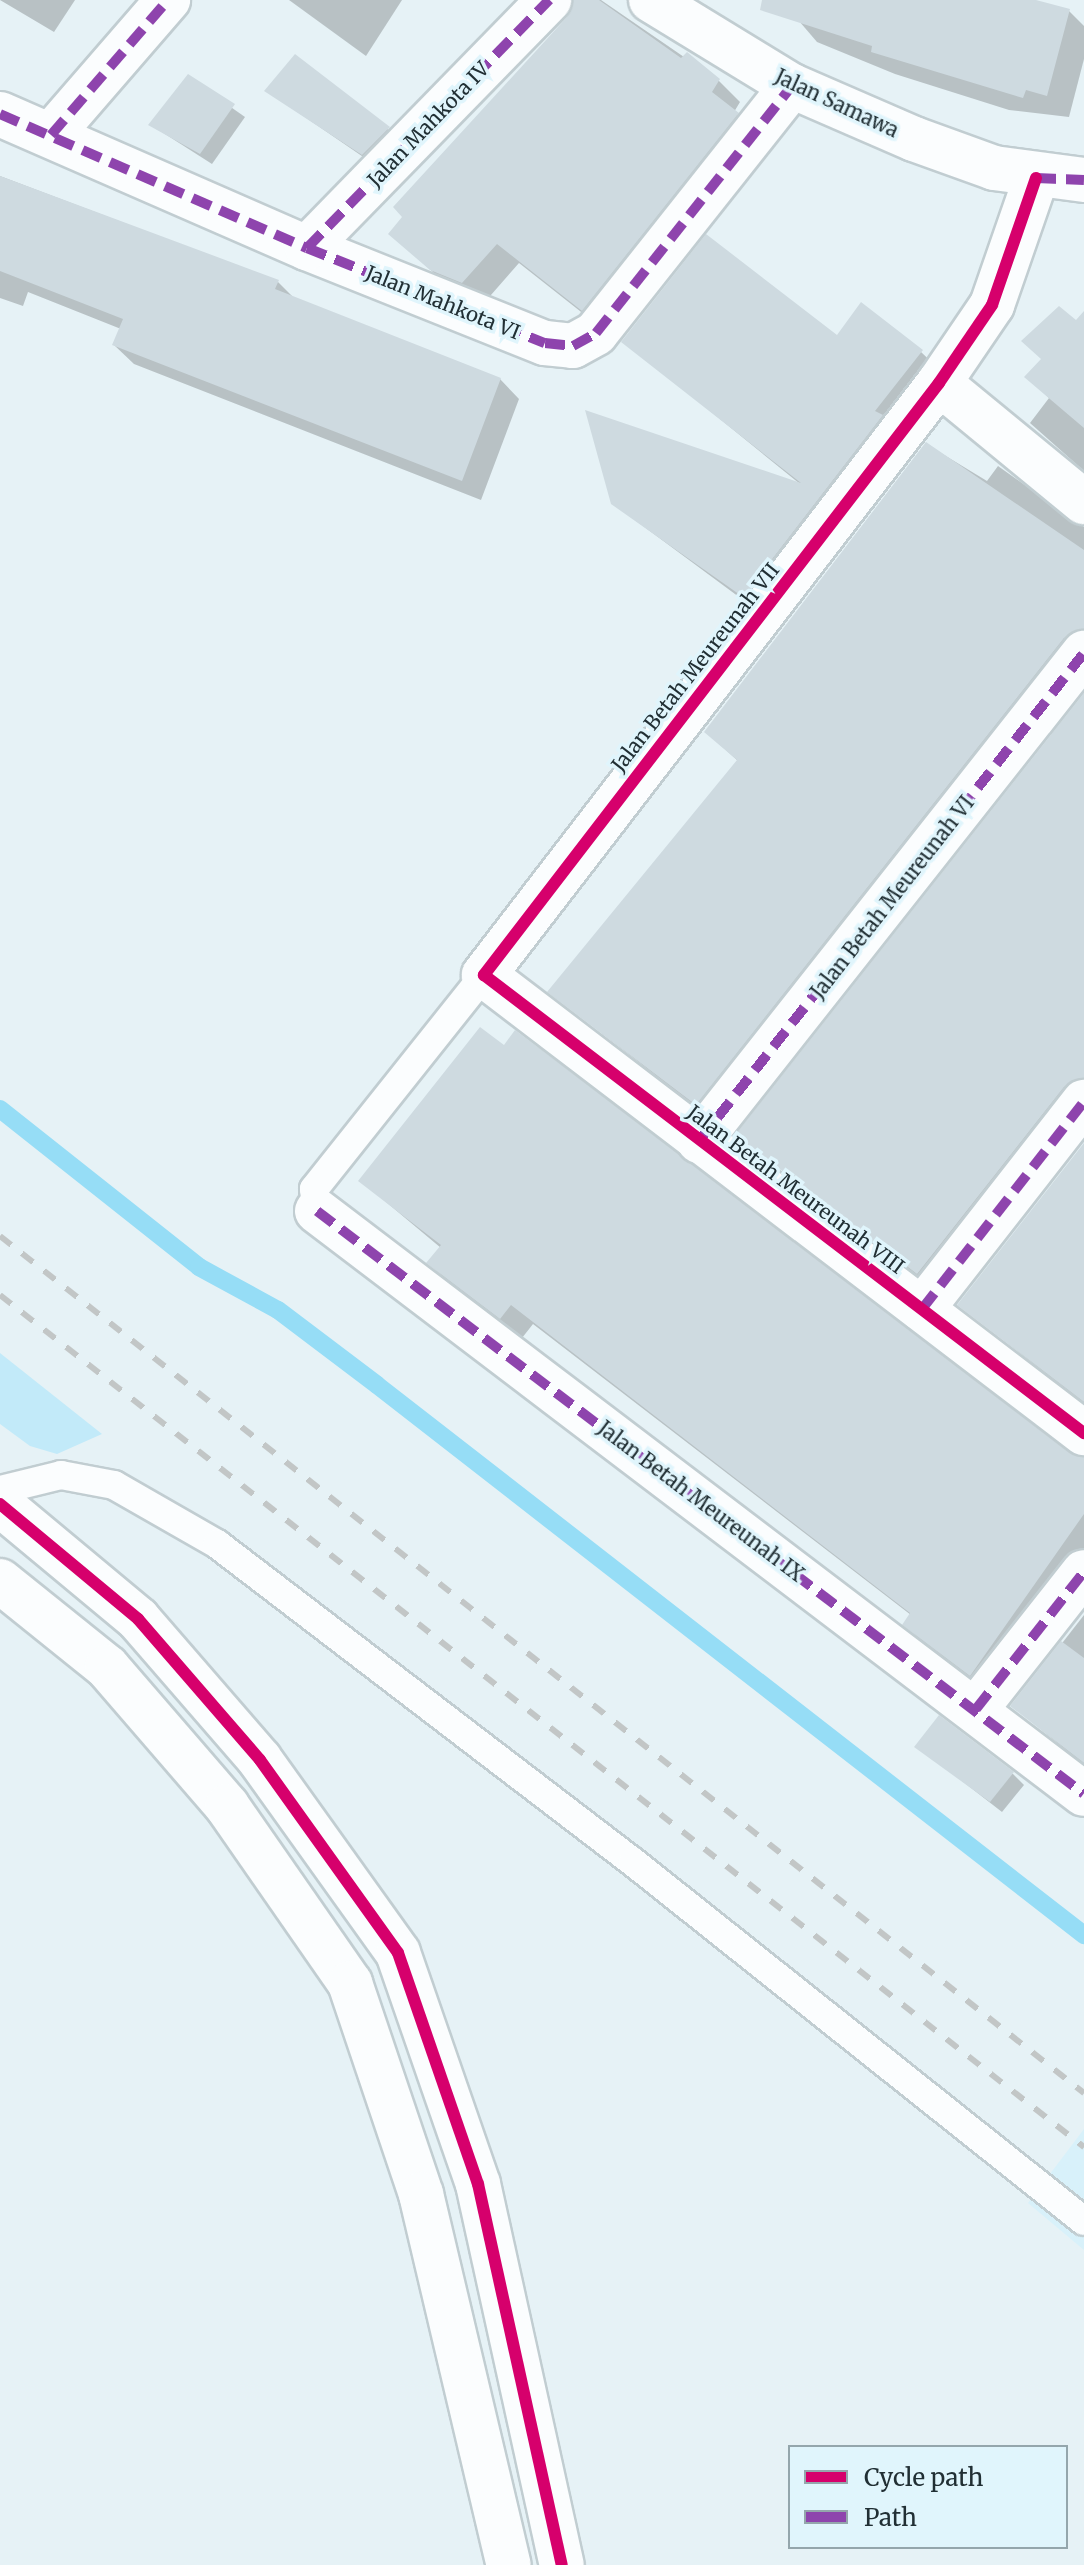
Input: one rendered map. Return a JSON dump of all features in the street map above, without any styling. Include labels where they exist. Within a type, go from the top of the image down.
[{"type":"street","points":[[51,135],[168,0]]},
{"type":"street","name":"Jalan Mahkota IV","points":[[307,248],[549,0]]},
{"type":"street","name":"Jalan Samawa","points":[[651,0],[792,86],[914,139],[1036,178],[1084,180]]},
{"type":"street","name":"Jalan Mahkota VI","points":[[0,114],[307,248],[545,343],[573,346],[596,333],[792,86]]},
{"type":"street","name":"Jalan Betah Meureunah VII","points":[[484,975],[939,383],[992,305],[1036,178]]},
{"type":"street","points":[[939,383],[1084,502]]},
{"type":"street","name":"Jalan Betah Meureunah VI","points":[[699,1141],[1084,653]]},
{"type":"street","name":"Jalan Betah Meureunah VIII","points":[[484,975],[1084,1433]]},
{"type":"street","points":[[922,1309],[1084,1102]]},
{"type":"street","name":"Jalan Betah Meureunah IX","points":[[317,1211],[1084,1794]]},
{"type":"street","points":[[0,1504],[138,1619],[260,1760],[398,1953],[478,2184],[562,2565]]},
{"type":"street","points":[[976,1709],[1084,1572]]},
{"type":"street","points":[[0,1581],[107,1667],[227,1806],[350,1983],[421,2194],[509,2565]]},
{"type":"lane","points":[[317,1211],[314,1189],[484,975]]},
{"type":"lane","points":[[0,1490],[61,1475],[114,1485],[217,1544],[633,1862],[1084,2221]]},
{"type":"shaded area","points":[[0,1353],[102,1434],[57,1454],[30,1446],[0,1424]]},
{"type":"shaded area","points":[[1084,2129],[1084,2250],[1028,2203]]},
{"type":"building","points":[[573,0],[599,0],[681,58],[687,52],[720,79],[712,92],[739,113],[582,311],[497,244],[462,283],[430,270],[388,234],[402,217],[393,207],[567,17]]},
{"type":"building","points":[[762,0],[1036,0],[1070,9],[1047,96],[1026,90],[1023,98],[871,52],[872,46],[760,10]]},
{"type":"building","points":[[295,54],[390,127],[362,155],[264,91]]},
{"type":"building","points":[[188,74],[235,104],[200,154],[148,125]]},
{"type":"building","points":[[0,176],[279,280],[275,289],[501,378],[462,481],[112,345],[123,319],[0,271]]},
{"type":"building","points":[[706,234],[837,335],[861,302],[923,350],[875,411],[883,415],[743,597],[611,504],[585,410],[801,483],[621,342]]},
{"type":"building","points":[[1059,306],[1076,320],[1084,311],[1084,428],[1024,377],[1041,359],[1021,341]]},
{"type":"building","points":[[926,442],[1084,550],[1084,629],[1064,638],[696,1105],[547,992],[737,760],[704,732]]},
{"type":"building","points":[[1084,693],[1084,1078],[1064,1087],[917,1274],[735,1135]]},
{"type":"building","points":[[480,1027],[504,1045],[515,1030],[1084,1457],[1084,1514],[970,1676],[902,1625],[910,1613],[511,1305],[500,1319],[426,1263],[441,1245],[358,1181]]},
{"type":"building","points":[[1084,1143],[1084,1402],[957,1305]]},
{"type":"building","points":[[1061,1641],[1084,1658],[1084,1763],[1010,1706]]},
{"type":"building","points":[[939,1715],[1014,1772],[990,1802],[914,1747]]},
{"type":"waterway","points":[[0,1109],[199,1267],[278,1310],[377,1385],[1084,1935]]},
{"type":"railway","points":[[0,1236],[1084,2093]]},
{"type":"railway","points":[[0,1295],[1084,2147]]},
{"type":"marked path","points":[[51,135],[168,0]]},
{"type":"marked path","points":[[307,248],[549,0]]},
{"type":"marked path","points":[[0,114],[307,248],[545,343],[573,346],[596,333],[792,86]]},
{"type":"marked path","points":[[1036,178],[1084,180]]},
{"type":"marked path","points":[[699,1141],[1084,653]]},
{"type":"marked path","points":[[922,1309],[1084,1102]]},
{"type":"marked path","points":[[317,1211],[1084,1794]]},
{"type":"marked path","points":[[976,1709],[1084,1572]]},
{"type":"cycle path","points":[[1036,178],[992,305],[939,383],[484,975],[1084,1433]]},
{"type":"cycle path","points":[[0,1504],[138,1619],[260,1760],[398,1953],[478,2184],[562,2565]]}]
